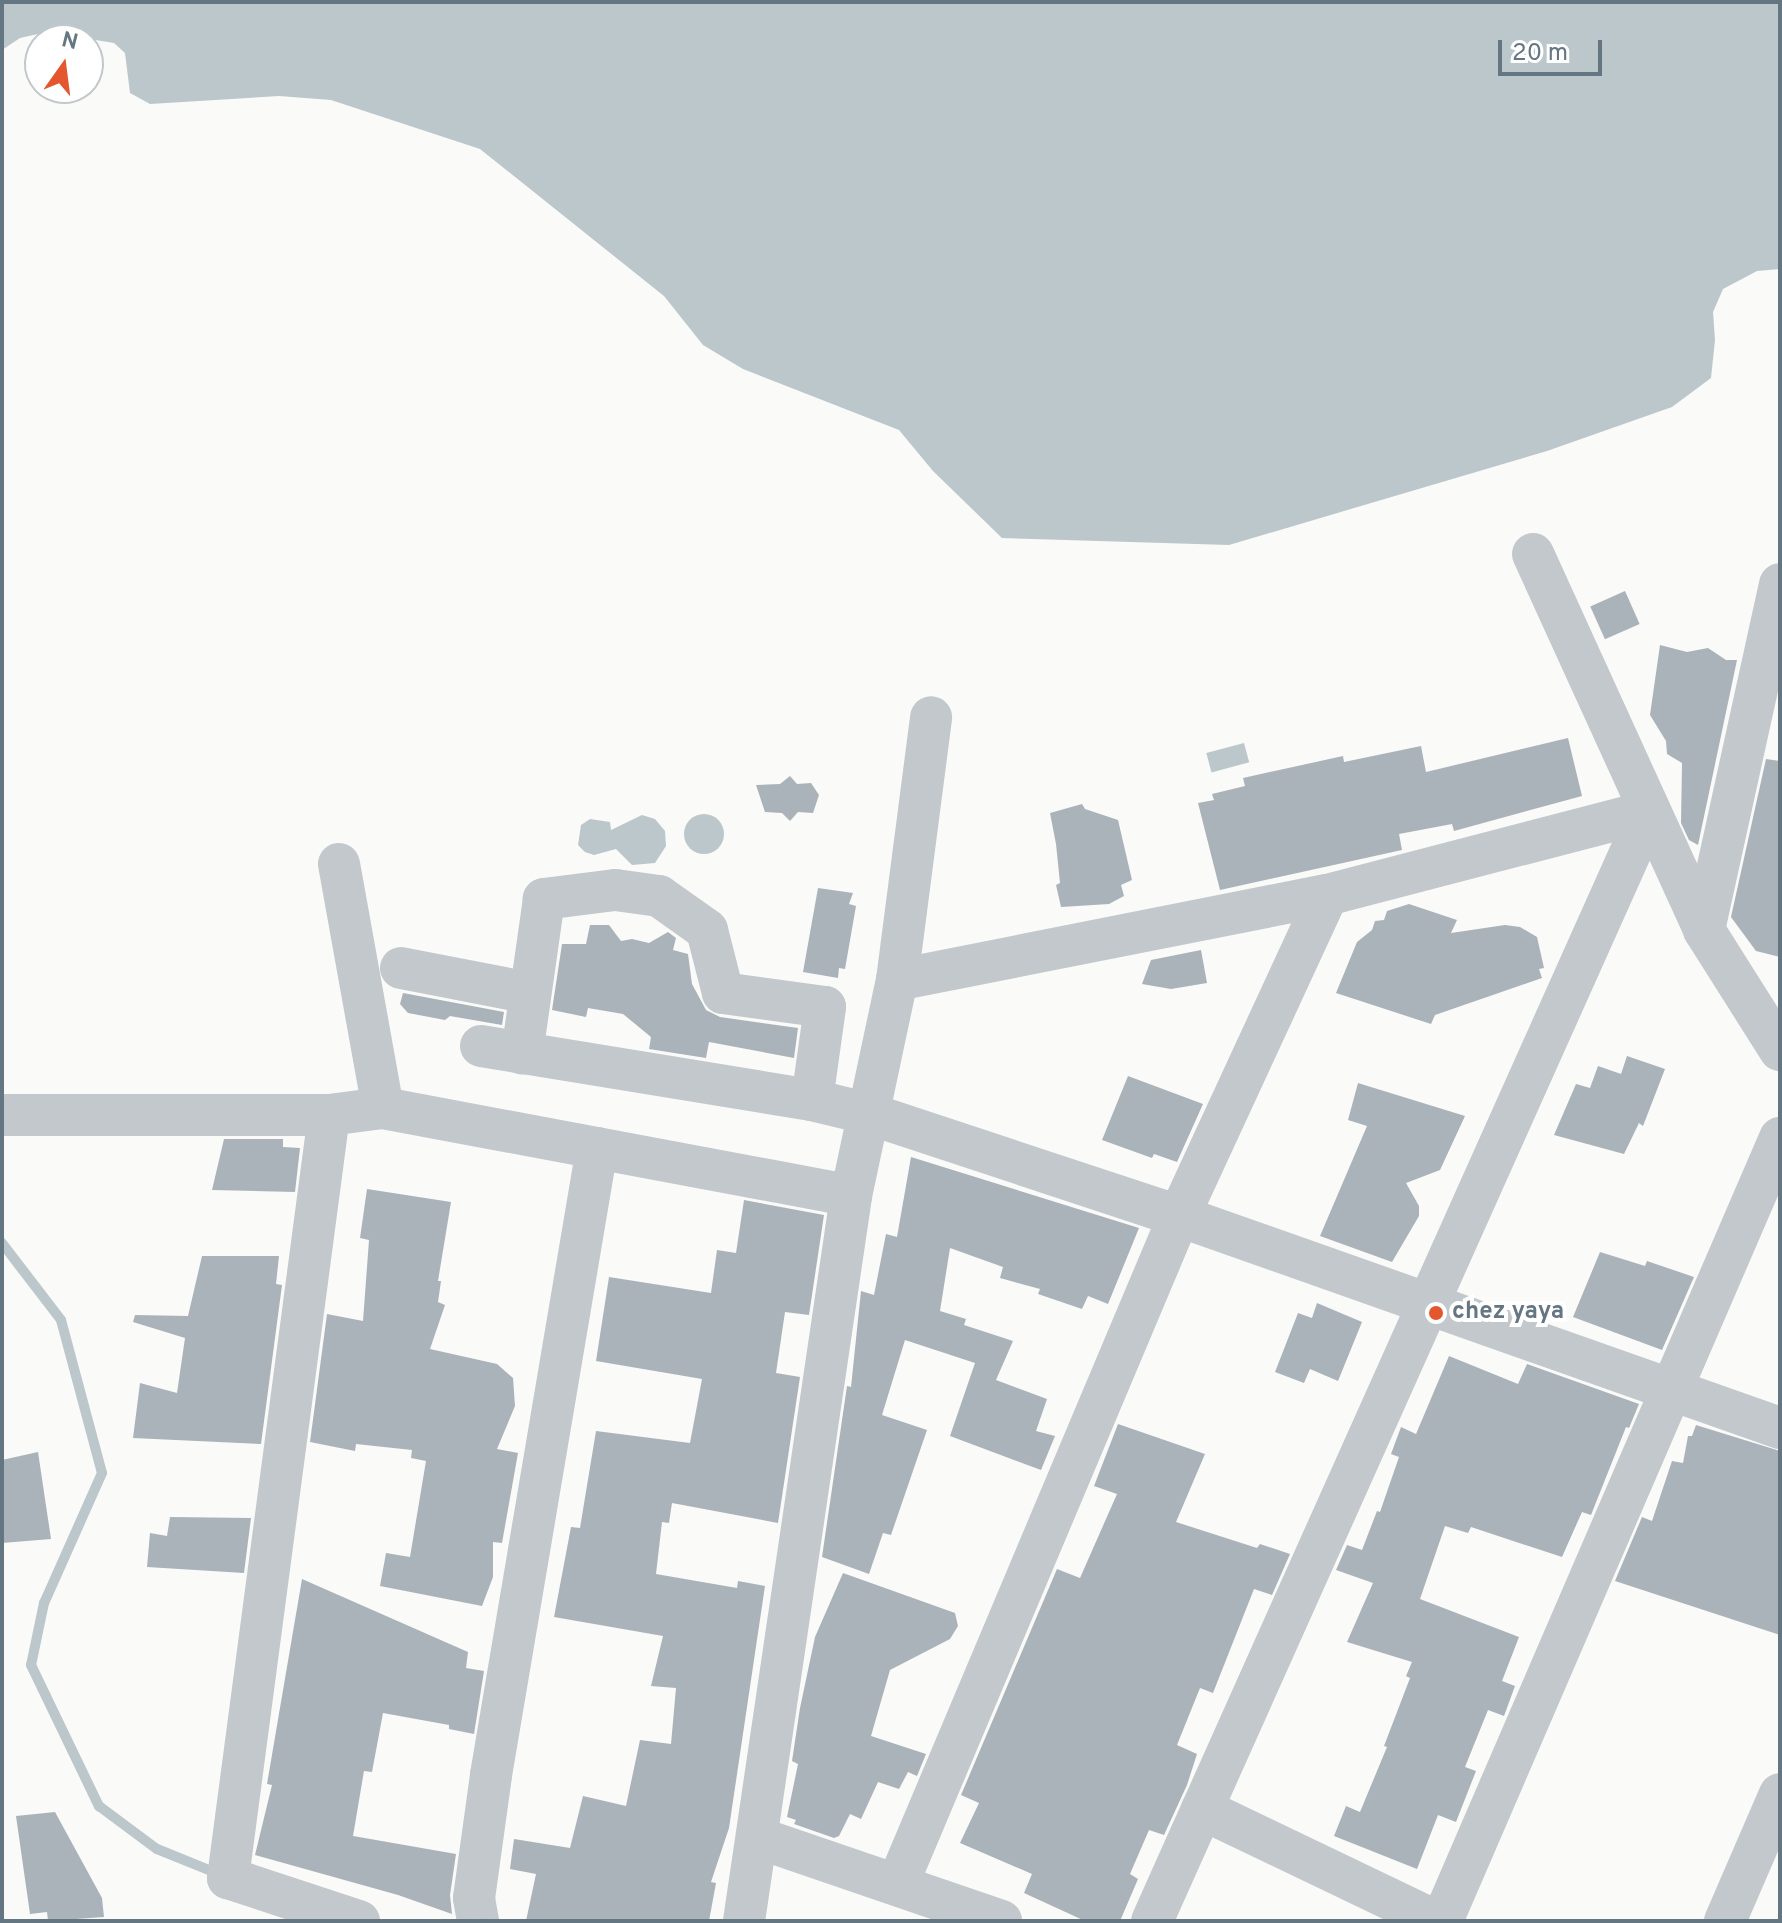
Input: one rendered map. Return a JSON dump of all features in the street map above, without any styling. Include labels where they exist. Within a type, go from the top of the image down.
[{"type":"street","points":[[1533,554],[1704,930],[1780,1050]]},
{"type":"street","points":[[1704,930],[1780,584]]},
{"type":"street","points":[[744,1921],[759,1838],[851,1196],[897,980],[931,717]]},
{"type":"street","points":[[897,980],[1327,895],[1649,811]]},
{"type":"street","points":[[1152,1921],[1649,811]]},
{"type":"street","points":[[339,864],[383,1108]]},
{"type":"street","points":[[522,1053],[544,899],[615,890],[659,896],[707,930],[723,993],[825,1007],[812,1100]]},
{"type":"street","points":[[898,1883],[1179,1216],[1327,895]]},
{"type":"street","points":[[401,968],[530,993]]},
{"type":"street","points":[[481,1046],[812,1100],[870,1114],[1179,1216],[1780,1428]]},
{"type":"street","points":[[2,1115],[329,1115],[383,1108],[851,1196]]},
{"type":"street","points":[[329,1115],[228,1878],[359,1921]]},
{"type":"street","points":[[1202,1809],[1439,1921],[1780,1138]]},
{"type":"street","points":[[478,1921],[474,1898],[491,1775],[597,1148]]},
{"type":"street","points":[[1725,1921],[1779,1800]]},
{"type":"street","points":[[759,1838],[898,1883],[1001,1921]]},
{"type":"shaded area","points":[[2,2],[1780,2],[1780,269],[1757,271],[1723,289],[1713,312],[1715,340],[1711,378],[1672,407],[1547,451],[1229,545],[1002,538],[933,471],[899,430],[743,369],[703,345],[664,296],[480,149],[331,100],[279,96],[150,104],[130,93],[125,53],[114,43],[104,41],[104,24],[24,24],[24,37],[2,50]]},
{"type":"shaded area","points":[[1244,743],[1249,762],[1212,772],[1206,753]]},
{"type":"shaded area","points":[[704,814],[718,820],[724,834],[718,848],[704,854],[690,848],[684,834],[690,820]]},
{"type":"shaded area","points":[[642,815],[655,819],[665,831],[666,846],[655,863],[632,865],[616,849],[594,855],[578,845],[581,825],[590,819],[610,822],[611,830]]},
{"type":"building","points":[[1625,591],[1640,624],[1605,639],[1590,606]]},
{"type":"building","points":[[1660,645],[1687,652],[1708,648],[1726,660],[1737,660],[1698,845],[1689,840],[1681,823],[1682,763],[1667,754],[1666,741],[1650,715]]},
{"type":"building","points":[[1568,738],[1582,796],[1454,831],[1452,824],[1399,834],[1402,850],[1220,890],[1198,803],[1214,800],[1212,794],[1245,786],[1243,778],[1343,756],[1344,762],[1421,746],[1426,772]]},
{"type":"building","points":[[1766,759],[1780,761],[1780,957],[1756,951],[1731,917]]},
{"type":"building","points":[[790,776],[797,784],[811,783],[819,795],[813,813],[798,812],[790,821],[782,813],[765,812],[756,785],[780,784]]},
{"type":"building","points":[[1082,804],[1085,809],[1118,820],[1132,880],[1121,885],[1124,896],[1109,904],[1061,907],[1056,885],[1060,883],[1050,813]]},
{"type":"building","points":[[818,888],[853,893],[849,904],[856,906],[845,969],[839,968],[838,978],[803,972]]},
{"type":"building","points":[[1409,904],[1457,920],[1451,933],[1505,925],[1520,927],[1537,937],[1544,968],[1539,969],[1542,978],[1435,1015],[1431,1024],[1336,993],[1357,942],[1372,930],[1375,921],[1384,920],[1387,911]]},
{"type":"building","points":[[590,925],[609,925],[621,941],[632,939],[649,943],[668,932],[676,938],[673,950],[688,954],[692,984],[706,1010],[720,1017],[798,1028],[794,1058],[709,1042],[706,1058],[649,1049],[651,1037],[623,1014],[588,1008],[586,1017],[552,1010],[562,944],[586,944]]},
{"type":"building","points":[[1201,950],[1207,983],[1171,989],[1142,984],[1151,960]]},
{"type":"building","points":[[403,993],[504,1012],[502,1025],[408,1013],[400,1004]]},
{"type":"building","points":[[1627,1056],[1665,1069],[1643,1126],[1639,1123],[1624,1154],[1554,1135],[1576,1084],[1590,1088],[1598,1066],[1621,1074]]},
{"type":"building","points":[[1128,1076],[1203,1104],[1177,1162],[1154,1154],[1152,1158],[1102,1140]]},
{"type":"building","points":[[1358,1083],[1465,1116],[1440,1170],[1406,1183],[1419,1206],[1419,1216],[1392,1262],[1320,1236],[1367,1126],[1348,1120]]},
{"type":"building","points":[[224,1139],[283,1139],[283,1147],[300,1148],[295,1192],[212,1190]]},
{"type":"building","points":[[911,1157],[1139,1228],[1108,1304],[1088,1296],[1082,1309],[1038,1294],[1040,1289],[1000,1278],[1003,1267],[950,1248],[940,1311],[966,1319],[964,1325],[1013,1341],[996,1380],[1047,1399],[1036,1431],[1055,1436],[1041,1470],[950,1436],[975,1363],[905,1340],[882,1415],[927,1430],[891,1535],[883,1533],[869,1574],[822,1557],[847,1386],[851,1387],[861,1291],[874,1295],[886,1234],[897,1237]]},
{"type":"building","points":[[367,1189],[451,1202],[438,1281],[441,1281],[438,1302],[445,1305],[430,1349],[497,1364],[513,1378],[515,1406],[497,1449],[518,1453],[502,1543],[493,1542],[493,1577],[482,1606],[380,1586],[386,1553],[410,1557],[426,1461],[411,1458],[412,1450],[356,1444],[355,1451],[310,1442],[327,1314],[363,1321],[369,1240],[360,1238]]},
{"type":"building","points":[[744,1200],[824,1215],[809,1315],[785,1312],[776,1373],[800,1377],[778,1523],[672,1503],[669,1523],[662,1522],[656,1574],[737,1588],[738,1581],[765,1586],[729,1828],[711,1882],[716,1883],[709,1921],[526,1921],[536,1874],[510,1869],[514,1839],[570,1848],[583,1796],[626,1806],[640,1740],[671,1744],[676,1688],[651,1686],[663,1636],[554,1617],[571,1527],[580,1528],[596,1431],[690,1443],[702,1379],[596,1361],[609,1277],[711,1293],[717,1250],[736,1253]]},
{"type":"building","points":[[1600,1252],[1645,1266],[1647,1261],[1694,1277],[1662,1350],[1573,1317]]},
{"type":"building","points":[[202,1256],[279,1256],[276,1284],[282,1285],[261,1444],[133,1438],[140,1383],[177,1393],[185,1338],[133,1322],[135,1315],[188,1316]]},
{"type":"building","points":[[1317,1303],[1362,1322],[1338,1381],[1310,1369],[1304,1383],[1275,1372],[1298,1313],[1312,1318]]},
{"type":"building","points":[[1449,1356],[1518,1384],[1527,1364],[1639,1404],[1629,1428],[1626,1427],[1591,1515],[1582,1512],[1562,1557],[1471,1527],[1468,1533],[1445,1526],[1420,1599],[1519,1637],[1502,1681],[1515,1686],[1504,1716],[1488,1710],[1465,1767],[1476,1771],[1456,1822],[1438,1815],[1417,1869],[1334,1836],[1346,1806],[1360,1812],[1387,1747],[1384,1746],[1410,1678],[1406,1676],[1412,1662],[1347,1642],[1373,1583],[1336,1570],[1347,1545],[1362,1550],[1377,1511],[1380,1512],[1399,1457],[1391,1454],[1401,1427],[1416,1434]]},
{"type":"building","points":[[1118,1424],[1205,1454],[1176,1522],[1257,1548],[1260,1544],[1290,1554],[1272,1595],[1254,1589],[1213,1693],[1200,1688],[1177,1745],[1197,1754],[1187,1785],[1164,1835],[1149,1830],[1130,1874],[1138,1879],[1120,1921],[1085,1921],[1024,1893],[1032,1874],[960,1843],[979,1803],[961,1795],[1057,1569],[1080,1578],[1117,1494],[1094,1486]]},
{"type":"building","points":[[1696,1425],[1780,1451],[1780,1635],[1615,1581],[1642,1517],[1652,1521],[1672,1461],[1683,1463],[1688,1436],[1692,1436]]},
{"type":"building","points":[[38,1452],[51,1539],[2,1543],[2,1460]]},
{"type":"building","points":[[170,1517],[251,1518],[244,1573],[147,1567],[150,1533],[167,1536]]},
{"type":"building","points":[[843,1573],[955,1613],[958,1626],[950,1639],[890,1670],[871,1736],[926,1754],[917,1776],[908,1772],[899,1789],[878,1782],[861,1819],[850,1814],[839,1836],[834,1838],[794,1824],[796,1820],[787,1817],[798,1764],[792,1761],[800,1708],[815,1637]]},
{"type":"building","points":[[302,1579],[468,1652],[466,1668],[484,1671],[474,1734],[449,1729],[449,1725],[383,1713],[372,1772],[364,1771],[353,1836],[456,1854],[450,1895],[452,1914],[398,1895],[255,1855],[272,1785],[267,1784]]},
{"type":"building","points":[[55,1812],[102,1898],[104,1917],[48,1921],[47,1912],[30,1914],[16,1816]]},
{"type":"waterway","points":[[2,1243],[61,1320],[102,1473],[44,1603],[31,1665],[99,1806],[157,1849],[219,1874]]},
{"type":"place","name":"chez yaya","points":[[1436,1313]]}]
